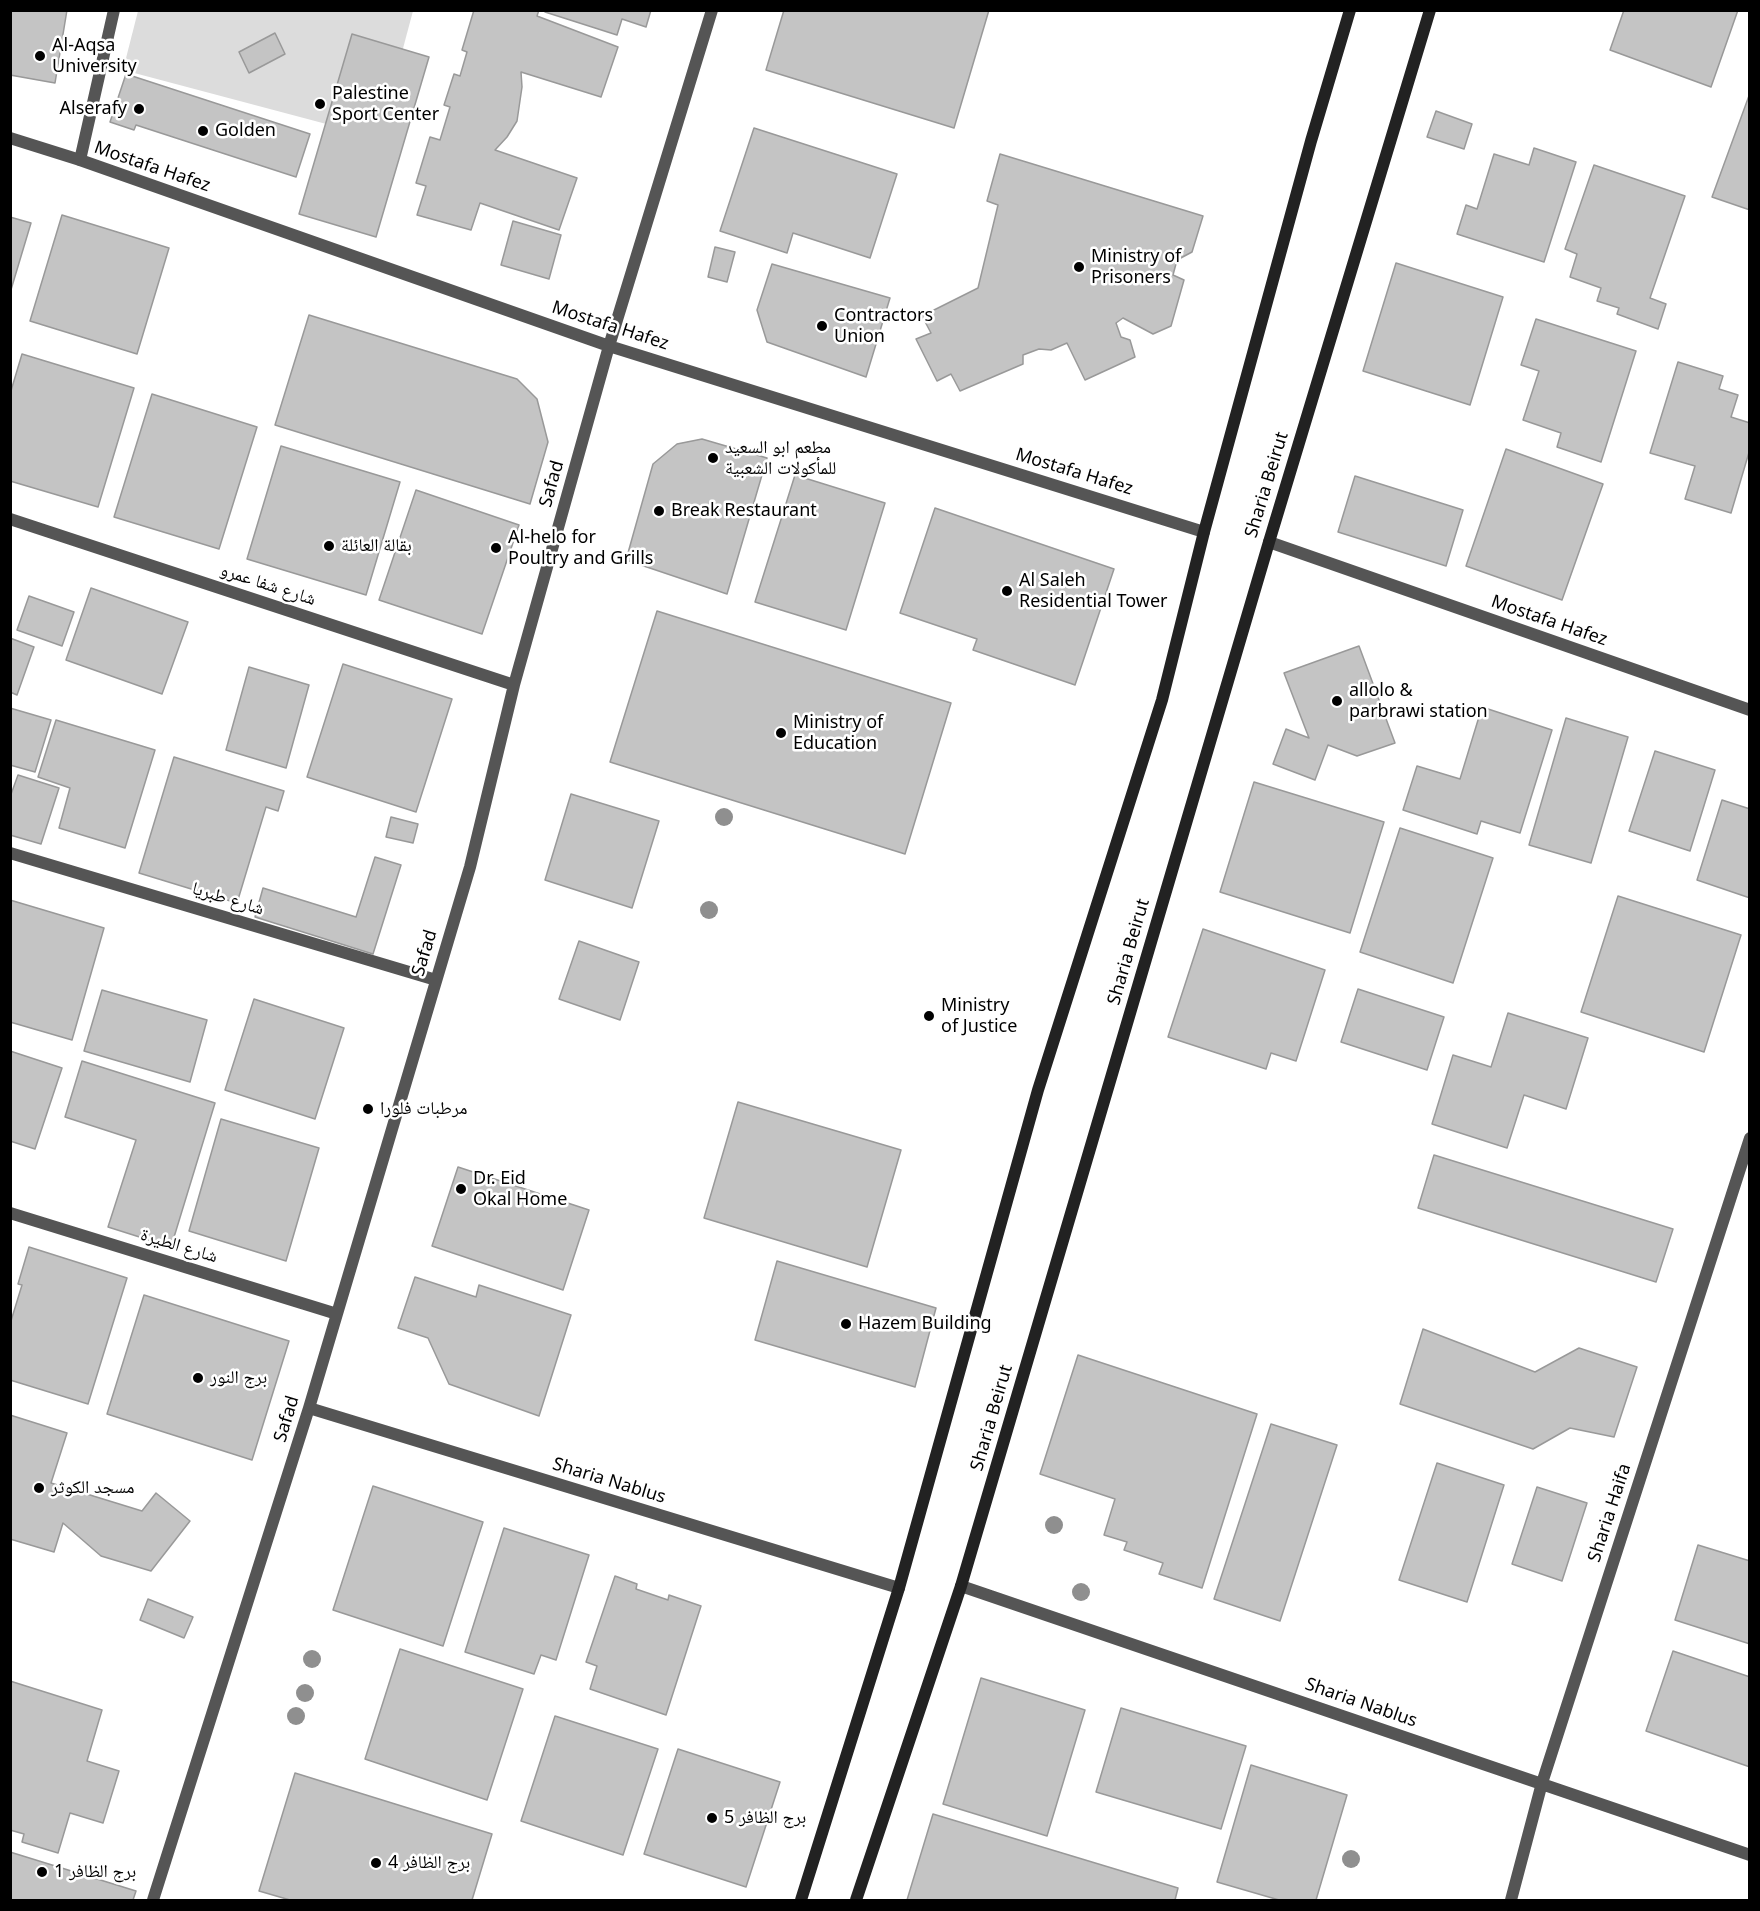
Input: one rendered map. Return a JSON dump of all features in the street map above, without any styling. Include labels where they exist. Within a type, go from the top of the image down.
[{"type":"main road","points":[[801,1900],[899,1588],[1038,1090],[1162,700],[1204,532],[1311,141],[1350,10]]},
{"type":"main road","name":"Sharia Beirut","points":[[856,1900],[961,1586],[1269,542],[1430,10]]},
{"type":"street","points":[[80,160],[114,10]]},
{"type":"street","name":"Safad","points":[[153,1900],[338,1314],[470,867],[514,685],[609,346],[712,10]]},
{"type":"street","name":"Mostafa Hafez","points":[[10,138],[80,160],[609,346],[1204,532]]},
{"type":"street","name":"شارع شفا عمرو","points":[[10,519],[514,685]]},
{"type":"street","name":"Mostafa Hafez","points":[[1269,542],[1749,710]]},
{"type":"street","name":"شارع طبريا","points":[[10,853],[436,980]]},
{"type":"street","name":"Sharia Haifa","points":[[1510,1900],[1542,1783],[1749,1138]]},
{"type":"street","name":"شارع الطيرة","points":[[10,1213],[338,1314]]},
{"type":"street","name":"Sharia Nablus","points":[[309,1408],[899,1588]]},
{"type":"street","name":"Sharia Nablus","points":[[961,1586],[1749,1855]]},
{"type":"shaded area","name":"Palestine Sport Center","points":[[138,11],[413,11],[379,138],[123,70]]},
{"type":"building","name":"Al-Aqsa University","points":[[10,10],[67,10],[55,83],[10,75]]},
{"type":"building","points":[[474,10],[539,10],[537,16],[618,47],[601,97],[521,72],[522,87],[517,121],[495,150],[577,178],[559,230],[480,203],[471,230],[417,215],[426,186],[416,183],[430,137],[440,140],[450,107],[444,105],[454,74],[460,76],[467,52],[462,50]]},
{"type":"building","points":[[545,10],[651,10],[646,27],[622,19],[617,35],[545,12]]},
{"type":"building","points":[[784,10],[989,10],[954,128],[766,70]]},
{"type":"building","points":[[1624,10],[1738,10],[1711,87],[1610,50]]},
{"type":"building","points":[[275,33],[285,54],[249,73],[239,52]]},
{"type":"building","points":[[352,34],[429,57],[376,237],[299,214]]},
{"type":"building","points":[[126,74],[310,134],[296,177],[136,125],[134,130],[110,122]]},
{"type":"building","points":[[1750,93],[1750,210],[1712,197]]},
{"type":"building","points":[[1436,111],[1472,124],[1464,149],[1427,137]]},
{"type":"building","points":[[754,128],[897,174],[870,258],[793,233],[787,253],[720,231]]},
{"type":"building","points":[[1534,148],[1576,162],[1544,262],[1457,234],[1466,205],[1477,209],[1494,154],[1529,165]]},
{"type":"building","name":"Ministry of Prisoners","points":[[1000,154],[1203,216],[1192,252],[1177,260],[1173,275],[1184,280],[1171,326],[1153,334],[1123,318],[1116,323],[1121,337],[1130,340],[1135,357],[1085,380],[1067,343],[1051,350],[1039,349],[1023,355],[1023,364],[960,391],[951,374],[937,381],[916,339],[931,333],[922,316],[978,288],[998,205],[987,201]]},
{"type":"building","points":[[1594,165],[1685,196],[1650,298],[1666,304],[1658,329],[1617,314],[1619,308],[1597,301],[1601,288],[1570,277],[1577,254],[1565,249]]},
{"type":"building","points":[[62,215],[169,248],[137,354],[30,321]]},
{"type":"building","points":[[10,217],[31,223],[10,293]]},
{"type":"building","points":[[513,221],[561,235],[549,279],[501,265]]},
{"type":"building","points":[[715,247],[735,252],[727,282],[708,277]]},
{"type":"building","points":[[1396,263],[1503,297],[1470,405],[1363,371]]},
{"type":"building","name":"Contractors Union","points":[[772,264],[890,298],[866,377],[767,342],[757,310]]},
{"type":"building","points":[[309,315],[517,379],[537,399],[548,442],[530,504],[275,425]]},
{"type":"building","points":[[1536,319],[1636,351],[1601,462],[1557,447],[1561,433],[1523,420],[1539,371],[1521,365]]},
{"type":"building","points":[[22,354],[134,388],[98,507],[10,481],[10,394]]},
{"type":"building","points":[[1678,362],[1723,376],[1719,389],[1738,395],[1731,417],[1750,423],[1750,449],[1731,513],[1685,499],[1695,466],[1650,453]]},
{"type":"building","points":[[152,394],[257,427],[219,549],[114,517]]},
{"type":"building","points":[[702,439],[767,458],[727,594],[626,560],[653,464],[677,444]]},
{"type":"building","points":[[281,446],[400,482],[366,595],[247,559]]},
{"type":"building","points":[[1506,449],[1603,484],[1562,600],[1466,566]]},
{"type":"building","points":[[795,475],[885,503],[846,630],[755,602]]},
{"type":"building","points":[[1355,476],[1463,510],[1446,566],[1338,532]]},
{"type":"building","points":[[416,490],[519,525],[482,634],[379,600]]},
{"type":"building","name":"Al Saleh Residential Tower","points":[[935,508],[1114,569],[1075,685],[973,650],[977,639],[900,613]]},
{"type":"building","points":[[91,588],[188,622],[162,694],[66,660]]},
{"type":"building","points":[[29,596],[74,612],[62,646],[17,630]]},
{"type":"building","name":"Ministry of Education","points":[[657,611],[951,703],[905,854],[610,762]]},
{"type":"building","points":[[10,638],[34,647],[17,695],[10,692]]},
{"type":"building","name":"allolo & parbrawi station","points":[[1359,646],[1395,743],[1357,756],[1328,745],[1315,780],[1273,764],[1286,729],[1309,738],[1284,673]]},
{"type":"building","points":[[343,664],[452,699],[416,812],[307,777]]},
{"type":"building","points":[[249,667],[309,685],[286,768],[226,750]]},
{"type":"building","points":[[1482,707],[1552,730],[1520,833],[1481,821],[1477,834],[1403,810],[1417,766],[1460,779]]},
{"type":"building","points":[[10,708],[51,720],[35,772],[10,765]]},
{"type":"building","points":[[1566,718],[1628,737],[1591,863],[1529,845]]},
{"type":"building","points":[[56,720],[155,750],[125,848],[59,828],[70,788],[38,777]]},
{"type":"building","points":[[1655,751],[1715,770],[1690,851],[1629,831]]},
{"type":"building","points":[[174,757],[284,791],[278,811],[266,807],[237,903],[139,873]]},
{"type":"building","points":[[18,775],[59,788],[41,844],[10,835],[10,797]]},
{"type":"building","points":[[1254,782],[1384,822],[1350,933],[1220,892]]},
{"type":"building","points":[[571,794],[659,821],[632,908],[545,880]]},
{"type":"building","points":[[1722,800],[1750,809],[1750,898],[1697,880]]},
{"type":"building","points":[[391,817],[418,824],[413,843],[386,837]]},
{"type":"building","points":[[1400,828],[1493,858],[1453,983],[1360,952]]},
{"type":"building","points":[[375,857],[401,865],[373,954],[255,917],[263,888],[356,917]]},
{"type":"building","points":[[1618,896],[1741,935],[1704,1052],[1581,1012]]},
{"type":"building","points":[[10,900],[104,928],[72,1040],[10,1022]]},
{"type":"building","points":[[1203,929],[1325,970],[1296,1061],[1271,1053],[1266,1069],[1168,1037]]},
{"type":"building","points":[[579,941],[639,962],[620,1020],[559,999]]},
{"type":"building","points":[[1358,989],[1444,1017],[1427,1070],[1341,1042]]},
{"type":"building","points":[[102,990],[207,1020],[190,1082],[84,1051]]},
{"type":"building","points":[[254,999],[344,1028],[315,1119],[225,1090]]},
{"type":"building","points":[[1508,1013],[1588,1038],[1566,1109],[1524,1095],[1507,1148],[1432,1124],[1453,1055],[1491,1067]]},
{"type":"building","points":[[10,1051],[62,1068],[35,1149],[10,1141]]},
{"type":"building","points":[[82,1061],[215,1103],[171,1247],[108,1227],[136,1140],[65,1117]]},
{"type":"building","points":[[738,1102],[901,1150],[867,1267],[704,1218]]},
{"type":"building","points":[[221,1119],[319,1148],[286,1261],[189,1231]]},
{"type":"building","points":[[1434,1155],[1673,1229],[1656,1282],[1418,1208]]},
{"type":"building","points":[[458,1167],[589,1210],[563,1290],[432,1246]]},
{"type":"building","points":[[29,1247],[127,1278],[88,1404],[10,1380],[10,1324],[22,1285],[18,1284]]},
{"type":"building","name":"Hazem Building","points":[[777,1261],[936,1308],[915,1387],[755,1340]]},
{"type":"building","points":[[415,1277],[476,1297],[479,1285],[571,1315],[539,1416],[449,1384],[428,1338],[398,1328]]},
{"type":"building","name":"برج النور","points":[[144,1295],[289,1341],[252,1460],[107,1414]]},
{"type":"building","points":[[1423,1329],[1535,1372],[1579,1348],[1637,1367],[1614,1437],[1570,1428],[1533,1449],[1400,1404]]},
{"type":"building","points":[[1078,1355],[1257,1414],[1202,1588],[1159,1574],[1163,1563],[1124,1550],[1127,1542],[1104,1535],[1115,1499],[1040,1474]]},
{"type":"building","name":"مسجد الكوثر","points":[[10,1415],[67,1433],[51,1483],[142,1511],[156,1493],[190,1521],[151,1571],[101,1556],[63,1523],[54,1552],[10,1539]]},
{"type":"building","points":[[1271,1424],[1337,1445],[1280,1621],[1214,1599]]},
{"type":"building","points":[[1437,1463],[1504,1485],[1467,1602],[1399,1580]]},
{"type":"building","points":[[373,1486],[483,1522],[443,1646],[333,1610]]},
{"type":"building","points":[[1537,1487],[1587,1503],[1562,1581],[1512,1564]]},
{"type":"building","points":[[504,1528],[589,1555],[556,1660],[541,1655],[534,1674],[465,1652]]},
{"type":"building","points":[[1698,1545],[1750,1561],[1750,1644],[1675,1620]]},
{"type":"building","points":[[615,1576],[637,1584],[636,1589],[668,1600],[669,1595],[701,1606],[666,1715],[590,1689],[597,1666],[586,1662]]},
{"type":"building","points":[[148,1599],[193,1617],[184,1638],[140,1620]]},
{"type":"building","points":[[400,1649],[523,1689],[487,1800],[365,1759]]},
{"type":"building","points":[[1673,1651],[1750,1677],[1750,1767],[1646,1731]]},
{"type":"building","points":[[981,1678],[1085,1710],[1047,1836],[943,1804]]},
{"type":"building","points":[[10,1681],[102,1710],[87,1761],[119,1771],[103,1823],[70,1813],[58,1853],[22,1842],[24,1834],[10,1830]]},
{"type":"building","points":[[1121,1708],[1246,1746],[1221,1829],[1096,1792]]},
{"type":"building","points":[[555,1716],[658,1749],[623,1855],[521,1821]]},
{"type":"building","name":"برج الظافر 5","points":[[678,1749],[780,1782],[746,1887],[644,1854]]},
{"type":"building","points":[[1251,1765],[1347,1795],[1316,1900],[1279,1900],[1217,1882]]},
{"type":"building","name":"برج الظافر 4","points":[[295,1773],[492,1834],[472,1900],[290,1900],[259,1891]]},
{"type":"building","points":[[933,1814],[1178,1888],[1175,1900],[907,1900]]},
{"type":"building","name":"برج الظافر 1","points":[[10,1852],[136,1891],[133,1900],[10,1900]]},
{"type":"place","name":"Al-Aqsa University","points":[[40,56]]},
{"type":"place","name":"Palestine Sport Center","points":[[320,104]]},
{"type":"place","name":"Alserafy","points":[[139,109]]},
{"type":"place","name":"Golden","points":[[203,131]]},
{"type":"place","name":"Ministry of Prisoners","points":[[1079,267]]},
{"type":"place","name":"Contractors Union","points":[[822,326]]},
{"type":"place","name":"مطعم ابو السعيد للمأكولات الشعبية","points":[[713,458]]},
{"type":"place","name":"Break Restaurant","points":[[659,511]]},
{"type":"place","name":"بقالة العائلة","points":[[329,546]]},
{"type":"place","name":"Al-helo for Poultry and Grills","points":[[496,548]]},
{"type":"place","name":"Al Saleh Residential Tower","points":[[1007,591]]},
{"type":"place","name":"allolo & parbrawi station","points":[[1337,701]]},
{"type":"place","name":"Ministry of Education","points":[[781,733]]},
{"type":"place","name":"Ministry of Justice","points":[[929,1016]]},
{"type":"place","name":"مرطبات فلورا","points":[[368,1109]]},
{"type":"place","name":"Dr. Eid Okal Home","points":[[461,1189]]},
{"type":"place","name":"Hazem Building","points":[[846,1324]]},
{"type":"place","name":"برج النور","points":[[198,1378]]},
{"type":"place","name":"مسجد الكوثر","points":[[39,1488]]},
{"type":"place","name":"برج الظافر 5","points":[[712,1818]]},
{"type":"place","name":"برج الظافر 4","points":[[376,1863]]},
{"type":"place","name":"برج الظافر 1","points":[[42,1872]]}]
